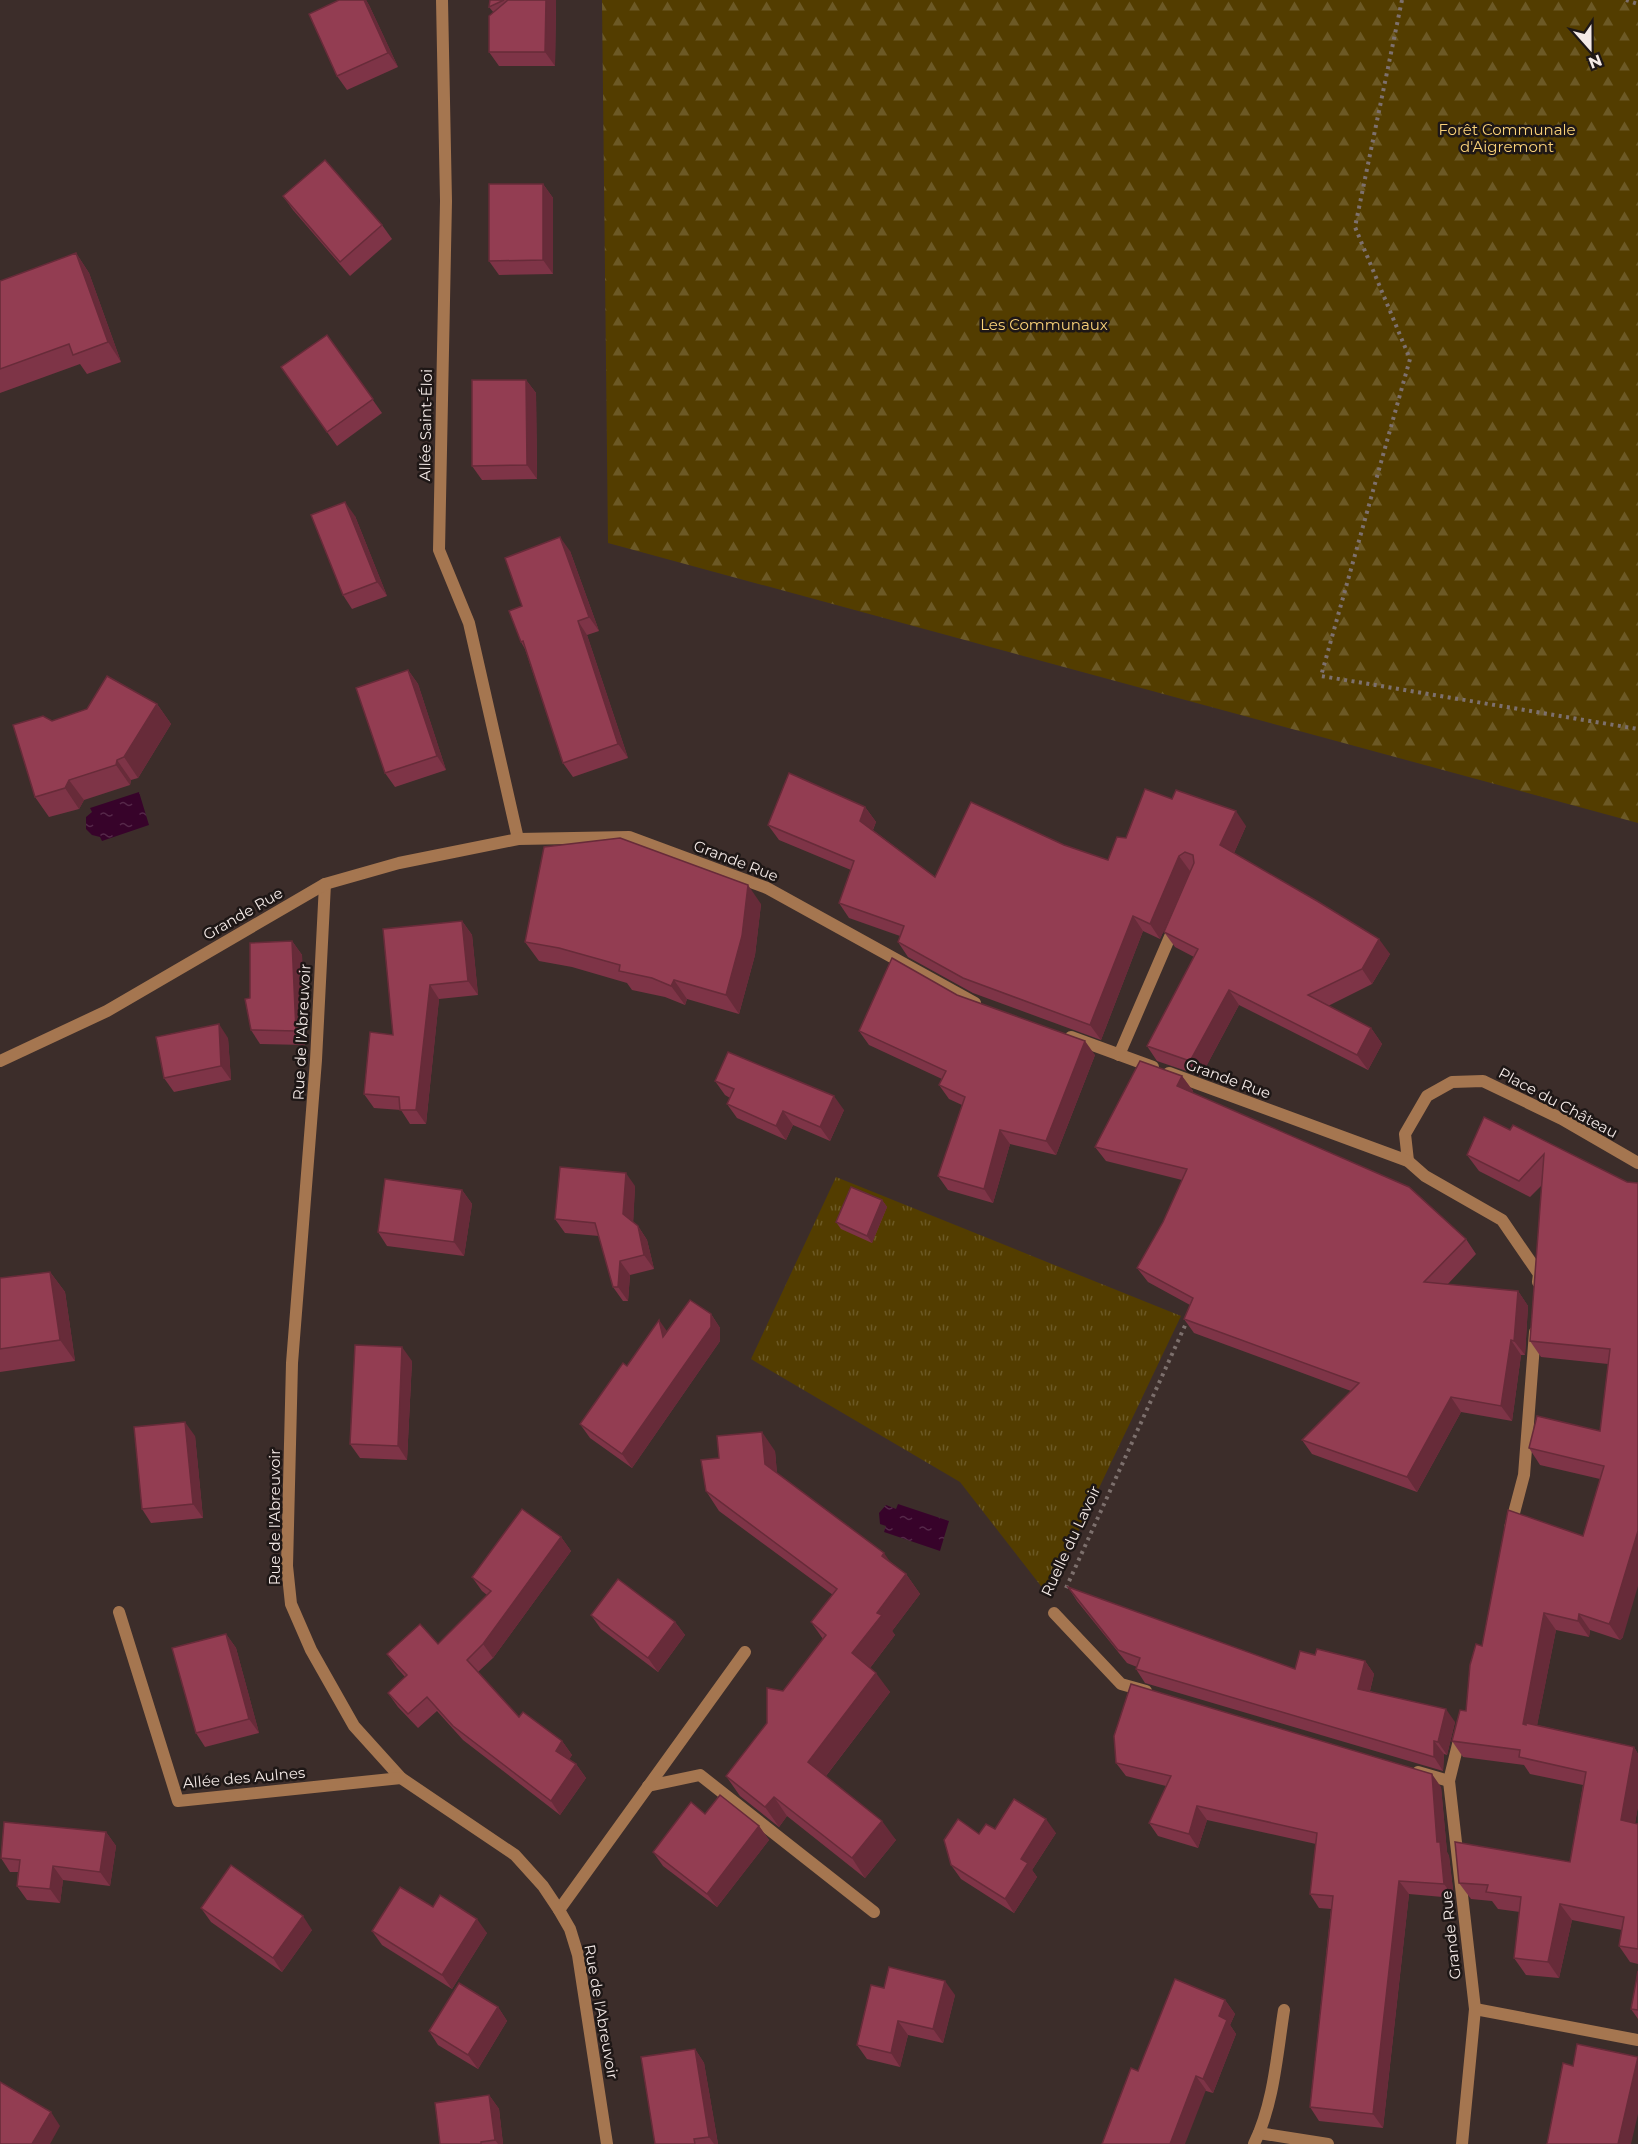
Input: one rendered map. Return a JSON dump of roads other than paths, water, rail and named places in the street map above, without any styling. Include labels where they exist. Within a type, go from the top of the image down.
[{"type":"street","name":"Allée Saint-Éloi","points":[[442,0],[446,201],[438,550],[469,623],[518,839]]},
{"type":"street","name":"Grande Rue","points":[[0,1061],[107,1011],[325,884],[399,863],[518,839],[629,837],[767,888],[970,1001],[991,1008]]},
{"type":"street","name":"Rue de l'Abreuvoir","points":[[325,884],[316,1060],[292,1363],[287,1566],[291,1604],[311,1650],[354,1726],[401,1778],[515,1855],[543,1886],[559,1910],[570,1929],[578,1955],[607,2144]]},
{"type":"street","points":[[1119,1055],[1179,917]]},
{"type":"street","name":"Grande Rue","points":[[1055,1032],[1408,1161],[1425,1176],[1502,1220],[1539,1274],[1537,1298]]},
{"type":"street","name":"Place du Château","points":[[1408,1161],[1406,1134],[1427,1096],[1452,1082],[1482,1081],[1562,1119],[1638,1163]]},
{"type":"street","points":[[1507,1543],[1524,1475],[1535,1322]]},
{"type":"street","name":"Allée des Aulnes","points":[[118,1612],[178,1801],[401,1778]]},
{"type":"street","name":"Ruelle du Lavoir","points":[[1054,1613],[1121,1684],[1155,1694]]},
{"type":"street","points":[[559,1910],[745,1652]]},
{"type":"street","name":"Grande Rue","points":[[1462,2144],[1474,2009],[1449,1781],[1463,1724]]},
{"type":"street","points":[[1404,1767],[1449,1781]]},
{"type":"street","points":[[648,1786],[700,1775],[874,1912]]},
{"type":"street","points":[[1474,2009],[1638,2040]]},
{"type":"street","points":[[1284,2010],[1270,2096],[1257,2139],[1328,2144]]},
{"type":"water","points":[[139,792],[149,825],[102,841],[100,837],[92,835],[86,829],[86,817],[92,812],[90,808]]},
{"type":"water","points":[[898,1504],[949,1521],[940,1551],[884,1532],[886,1526],[880,1524],[879,1513],[886,1505],[896,1509]]},
{"type":"park label","name":"Forêt Communale d'Aigremont","points":[[1507,138]]},
{"type":"park label","name":"Les Communaux","points":[[1044,325]]}]
